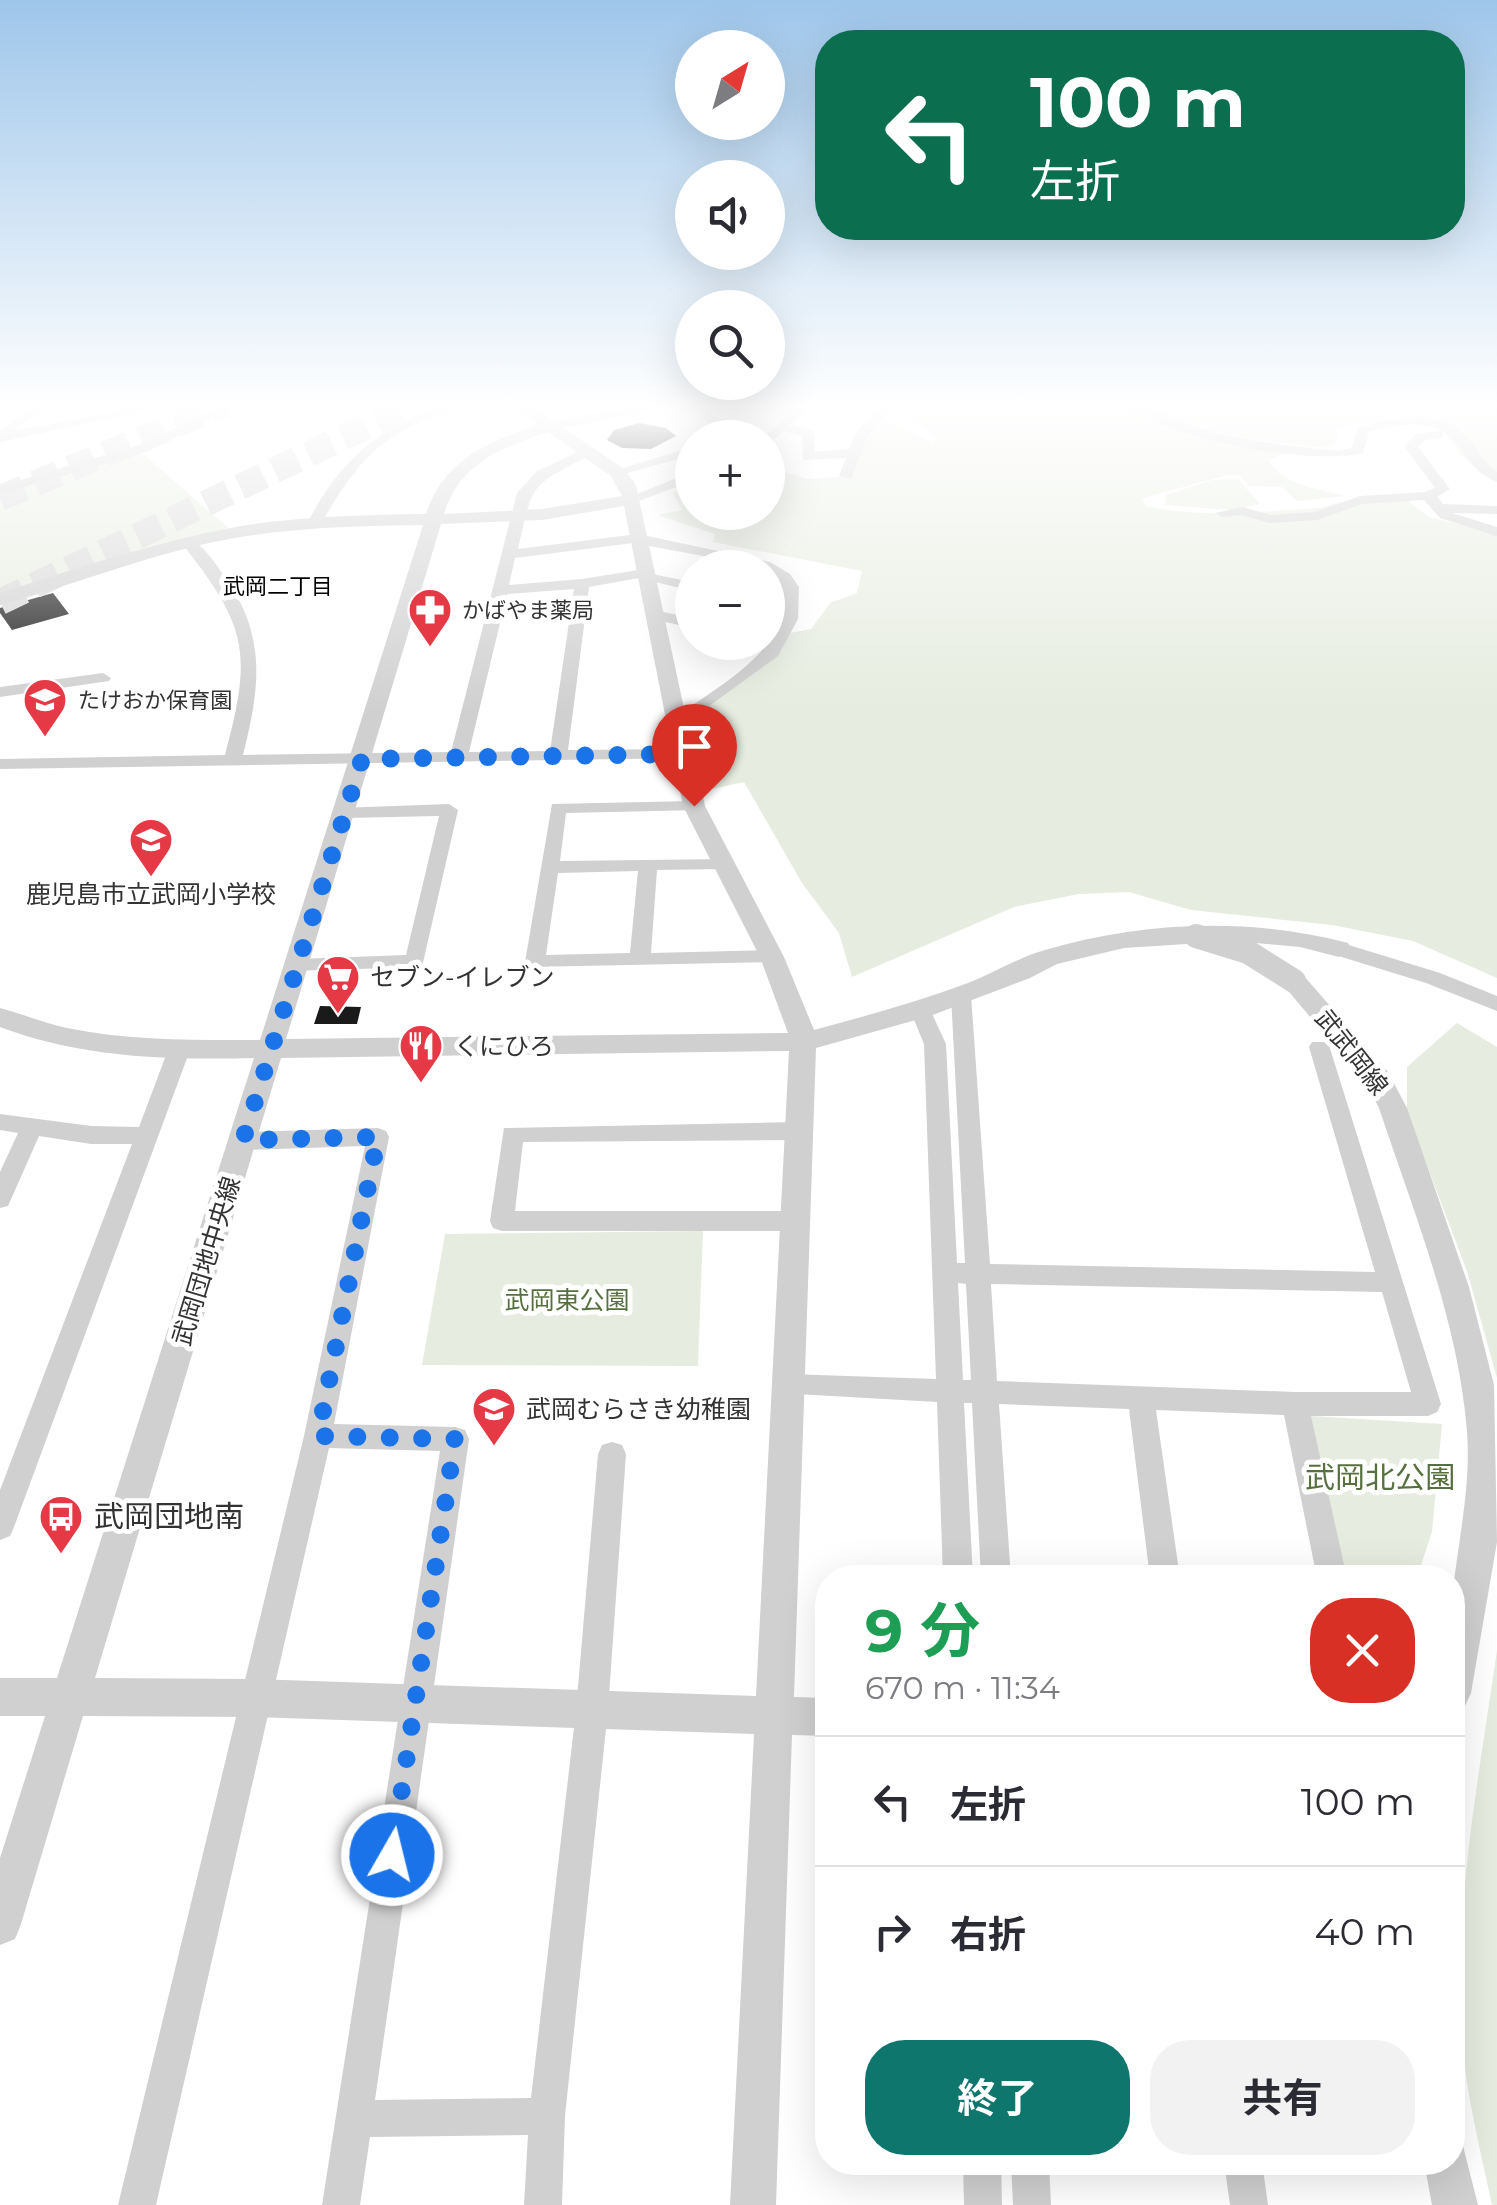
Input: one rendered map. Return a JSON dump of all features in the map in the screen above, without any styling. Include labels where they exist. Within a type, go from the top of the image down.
[{"type":"street","points":[[314,524],[321,507]]},
{"type":"street","name":"武岡団地中央線","points":[[0,1924],[438,507]]},
{"type":"street","points":[[458,758],[521,507]]},
{"type":"street","points":[[0,599],[188,542],[238,532],[314,524],[518,519],[600,507]]},
{"type":"street","points":[[632,507],[694,806],[772,957],[800,1022],[804,1042],[753,2205]]},
{"type":"street","points":[[1222,513],[1243,512],[1269,520],[1317,516],[1341,507]]},
{"type":"street","points":[[1440,508],[1497,510]]},
{"type":"street","points":[[1440,508],[1455,520],[1497,532]]},
{"type":"street","points":[[511,554],[638,540],[753,562],[777,570],[790,587],[790,619],[785,626]]},
{"type":"street","points":[[188,542],[223,580],[246,623],[249,689],[233,760]]},
{"type":"street","points":[[503,590],[646,576],[675,582]]},
{"type":"street","points":[[558,756],[582,584]]},
{"type":"street","points":[[785,602],[790,603]]},
{"type":"street","points":[[654,615],[675,619]]},
{"type":"street","points":[[676,725],[763,660]]},
{"type":"street","points":[[0,692],[104,678]]},
{"type":"street","points":[[0,764],[681,754]]},
{"type":"street","points":[[694,806],[558,808],[535,962],[772,957]]},
{"type":"street","points":[[297,966],[415,962],[450,810],[344,812]]},
{"type":"street","points":[[550,867],[722,863]]},
{"type":"street","points":[[640,959],[648,866]]},
{"type":"street","points":[[0,1017],[59,1036],[117,1046],[179,1050],[804,1042],[921,1010],[1022,972],[1234,934],[1300,939],[1339,949],[1434,978],[1497,1004]]},
{"type":"street","name":"武武岡線","points":[[1196,941],[1238,946],[1271,963],[1294,981],[1378,1079],[1394,1108],[1454,1286],[1478,1385],[1484,1434],[1482,1528],[1465,1622]]},
{"type":"street","points":[[1271,946],[1339,949]]},
{"type":"street","points":[[961,994],[995,1565]]},
{"type":"street","points":[[921,1010],[935,1044],[958,1565]]},
{"type":"street","points":[[788,1386],[1295,1404],[1428,1404],[1320,1047]]},
{"type":"street","points":[[0,1526],[179,1050]]},
{"type":"street","points":[[0,1122],[32,1129],[148,1136]]},
{"type":"street","points":[[0,1199],[32,1129]]},
{"type":"street","points":[[794,1222],[502,1221],[512,1134],[798,1131]]},
{"type":"street","points":[[137,2205],[318,1436],[378,1137],[243,1140]]},
{"type":"street","points":[[945,1273],[1388,1282]]},
{"type":"street","points":[[1141,1398],[1163,1565]]},
{"type":"street","points":[[1295,1404],[1329,1565]]},
{"type":"street","points":[[318,1436],[455,1439],[341,2205]]},
{"type":"street","points":[[543,2205],[548,2116],[592,1710],[612,1454]]},
{"type":"street","points":[[0,1697],[254,1698],[815,1716]]},
{"type":"street","points":[[354,2119],[548,2116]]},
{"type":"street","points":[[983,2175],[984,2205]]},
{"type":"street","points":[[1031,2175],[1032,2205]]},
{"type":"street","points":[[1245,2175],[1249,2205]]},
{"type":"street","points":[[1449,2175],[1455,2205]]},
{"type":"green space","points":[[0,507],[204,507],[228,528],[0,592]]},
{"type":"green space","points":[[785,507],[1151,507],[1234,513],[1324,507],[1416,507],[1429,517],[1497,533],[1497,978],[1413,941],[1332,925],[1191,910],[1129,892],[1079,894],[1014,907],[852,977],[839,933],[802,883],[744,782],[698,792],[680,725],[758,660],[785,660],[785,637],[811,629],[830,603],[857,593],[862,571],[785,556],[785,550],[754,550],[713,542],[715,534],[703,530],[785,530]]},
{"type":"green space","points":[[1190,507],[1246,507],[1232,510]]},
{"type":"green space","points":[[675,511],[675,521],[657,515]]},
{"type":"green space","points":[[1457,1023],[1497,1047],[1497,1378],[1467,1271],[1407,1113],[1407,1067]]},
{"type":"green space","name":"武岡東公園","points":[[703,1231],[698,1366],[422,1365],[445,1234]]},
{"type":"green space","name":"武岡北公園","points":[[1311,1416],[1442,1424],[1432,1532],[1421,1565],[1340,1565]]},
{"type":"green space","points":[[1497,1650],[1497,2205],[1492,2205],[1465,2066],[1465,1888]]},
{"type":"building","points":[[53,593],[69,614],[12,630],[0,613],[0,608]]},
{"type":"building","name":"セブン-イレブン","points":[[320,1006],[361,1007],[357,1024],[314,1024]]},
{"type":"tunnel","points":[[0,602],[198,507]]},
{"type":"place","name":"かばやま薬局","points":[[430,648]]},
{"type":"place","name":"たけおか保育園","points":[[45,738]]},
{"type":"place","name":"鹿児島市立武岡小学校","points":[[151,878]]},
{"type":"place","name":"セブン-イレブン","points":[[338,1015]]},
{"type":"place","name":"くにひろ","points":[[421,1084]]},
{"type":"place","name":"武岡むらさき幼稚園","points":[[494,1447]]},
{"type":"place","name":"武岡団地南","points":[[61,1555]]},
{"type":"district","name":"武岡二丁目","points":[[278,586]]},
{"type":"route","points":[[392,1855],[455,1439],[318,1436],[378,1137],[243,1140],[362,759],[681,754],[694,806]]}]
